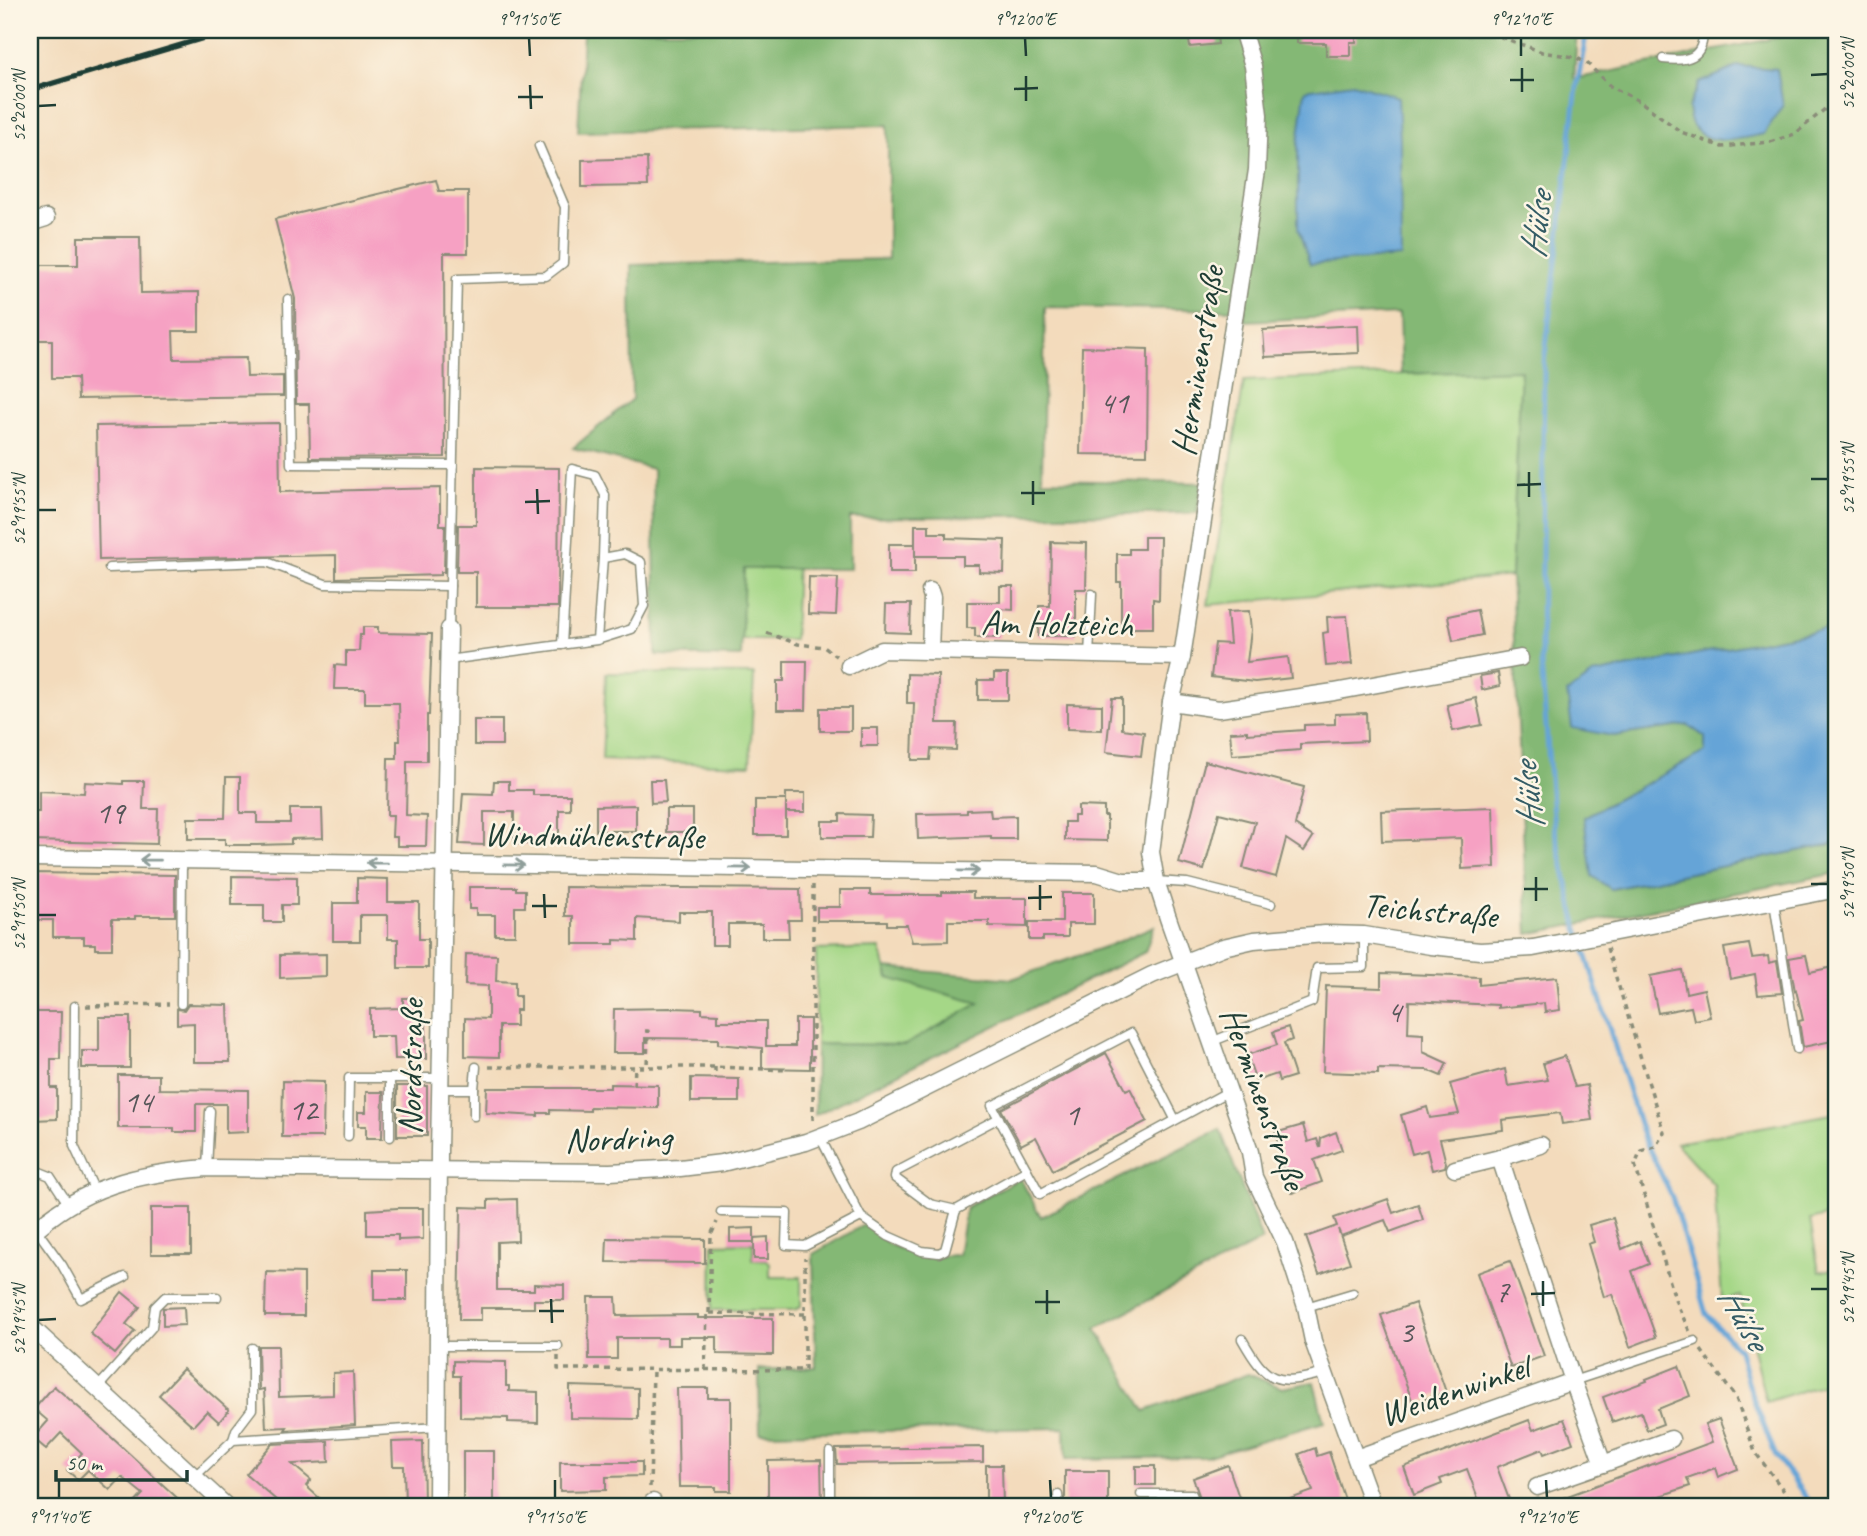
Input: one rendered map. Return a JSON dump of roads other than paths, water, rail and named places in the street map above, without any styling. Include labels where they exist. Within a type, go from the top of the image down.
[{"type":"street","name":"Herminenstraße","points":[[1242,30],[1253,66],[1259,115],[1257,170],[1182,657],[1171,702],[1151,852],[1156,881],[1250,1152],[1254,1177],[1284,1242],[1306,1307],[1313,1340],[1373,1506]]},
{"type":"street","points":[[30,223],[46,218]]},
{"type":"street","name":"Am Holzteich","points":[[930,591],[930,651]]},
{"type":"street","name":"Nordstraße","points":[[437,1506],[439,1171],[449,629]]},
{"type":"street","name":"Am Holzteich","points":[[849,666],[882,650],[1182,657]]},
{"type":"street","points":[[1171,702],[1219,709],[1334,692],[1520,658]]},
{"type":"street","name":"Windmühlenstraße","points":[[30,858],[1097,873],[1123,881],[1156,881]]},
{"type":"street","name":"Teichstraße","points":[[1182,962],[1213,950],[1254,940],[1314,934],[1364,935],[1480,951],[1533,948],[1837,889]]},
{"type":"street","name":"Nordring","points":[[33,1232],[69,1205],[95,1191],[129,1178],[168,1171],[207,1168],[610,1172],[680,1168],[765,1154],[858,1122],[1182,962]]},
{"type":"street","points":[[1455,1169],[1541,1145]]},
{"type":"street","name":"Weidenwinkel","points":[[1500,1158],[1603,1464]]},
{"type":"street","points":[[30,1326],[226,1506]]},
{"type":"street","name":"Weidenwinkel","points":[[1356,1458],[1573,1381]]},
{"type":"street","points":[[1538,1487],[1671,1439]]},
{"type":"lane","points":[[1663,59],[1683,60],[1692,57],[1699,51],[1703,30]]},
{"type":"lane","points":[[449,629],[457,279],[546,276],[564,263],[565,207],[539,146]]},
{"type":"lane","points":[[288,299],[291,464],[453,464]]},
{"type":"lane","points":[[562,645],[572,469],[595,475],[605,495],[597,640]]},
{"type":"lane","points":[[448,660],[597,640],[632,629],[644,606],[642,562],[625,554],[603,558]]},
{"type":"lane","points":[[109,568],[267,562],[325,584],[450,586]]},
{"type":"lane","points":[[1089,656],[1092,593]]},
{"type":"lane","points":[[181,1001],[182,860]]},
{"type":"lane","points":[[1156,881],[1186,883],[1271,904]]},
{"type":"lane","points":[[1774,902],[1797,1049]]},
{"type":"lane","points":[[1211,1042],[1312,1002],[1317,968],[1364,967],[1364,935]]},
{"type":"lane","points":[[75,1006],[74,1146],[95,1191]]},
{"type":"lane","points":[[1175,1119],[1131,1033],[992,1106],[1040,1194],[1229,1091]]},
{"type":"lane","points":[[474,1116],[476,1067]]},
{"type":"lane","points":[[348,1136],[349,1078],[390,1078],[474,1089]]},
{"type":"lane","points":[[390,1078],[390,1137]]},
{"type":"lane","points":[[207,1168],[211,1111]]},
{"type":"lane","points":[[999,1118],[896,1171],[895,1178],[930,1204],[956,1210],[1027,1170]]},
{"type":"lane","points":[[817,1138],[860,1217],[888,1236],[922,1251],[939,1253],[945,1250],[956,1210]]},
{"type":"lane","points":[[30,1168],[50,1175],[69,1205]]},
{"type":"lane","points":[[721,1212],[787,1213],[786,1245],[805,1246],[860,1217]]},
{"type":"lane","points":[[33,1232],[62,1265],[81,1299],[125,1277]]},
{"type":"lane","points":[[1306,1307],[1353,1293]]},
{"type":"lane","points":[[98,1387],[152,1327],[155,1307],[165,1297],[217,1297]]},
{"type":"lane","points":[[1242,1339],[1258,1368],[1280,1379],[1295,1380],[1325,1373]]},
{"type":"lane","points":[[1573,1381],[1695,1341]]},
{"type":"lane","points":[[439,1346],[558,1346]]},
{"type":"lane","points":[[194,1478],[233,1440],[236,1430],[252,1409],[252,1348]]},
{"type":"lane","points":[[233,1440],[438,1427]]},
{"type":"lane","points":[[830,1452],[830,1506]]},
{"type":"lane","points":[[1142,1494],[1192,1494],[1196,1506]]},
{"type":"lane","points":[[1058,1495],[1059,1506]]},
{"type":"water","points":[[1739,66],[1777,69],[1783,105],[1764,134],[1728,140],[1702,135],[1692,124],[1688,108],[1699,83]]},
{"type":"water","points":[[1353,83],[1398,97],[1401,257],[1310,264],[1298,229],[1298,144],[1305,90]]},
{"type":"water","points":[[1837,627],[1837,843],[1611,889],[1592,876],[1584,817],[1705,752],[1705,737],[1688,725],[1613,736],[1572,728],[1567,693],[1594,674]]},
{"type":"waterway","name":"Hülse","points":[[1587,30],[1577,86],[1544,363],[1541,662],[1554,827],[1576,922],[1643,1136],[1672,1197],[1706,1314],[1739,1350],[1748,1385],[1775,1454],[1812,1506]]},
{"type":"railway","points":[[30,90],[231,30]]}]
